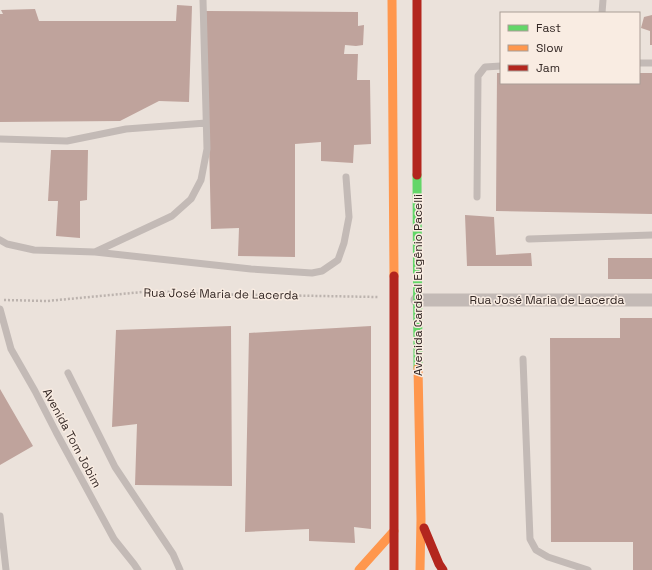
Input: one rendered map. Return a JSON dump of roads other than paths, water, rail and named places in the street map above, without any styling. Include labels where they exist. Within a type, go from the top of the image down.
[{"type":"highway","points":[[392,0],[394,570]]},
{"type":"highway","name":"Avenida Cardeal Eugênio Pacelli","points":[[417,0],[417,300],[421,519],[420,570]]},
{"type":"highway","points":[[421,519],[439,564],[444,570]]},
{"type":"highway","points":[[359,570],[394,531]]},
{"type":"street","name":"Rua José Maria de Lacerda","points":[[417,300],[652,300]]},
{"type":"lane","points":[[95,252],[172,216],[191,199],[201,180],[206,149],[204,0]]},
{"type":"lane","points":[[602,12],[603,0]]},
{"type":"lane","points":[[641,61],[652,63]]},
{"type":"lane","points":[[477,197],[478,76],[485,67],[500,66]]},
{"type":"lane","points":[[0,139],[67,141],[126,129],[206,123]]},
{"type":"lane","points":[[0,240],[6,244],[34,250],[95,252],[251,270],[312,273],[322,271],[338,260],[344,243],[349,217],[346,177]]},
{"type":"lane","points":[[529,239],[652,235]]},
{"type":"lane","name":"Avenida Tom Jobim","points":[[0,310],[11,349],[114,539],[138,570]]},
{"type":"lane","points":[[523,359],[530,539],[536,550],[548,557],[588,570]]},
{"type":"lane","points":[[68,374],[115,467],[173,554],[180,570]]},
{"type":"lane","points":[[0,516],[6,570]]}]
